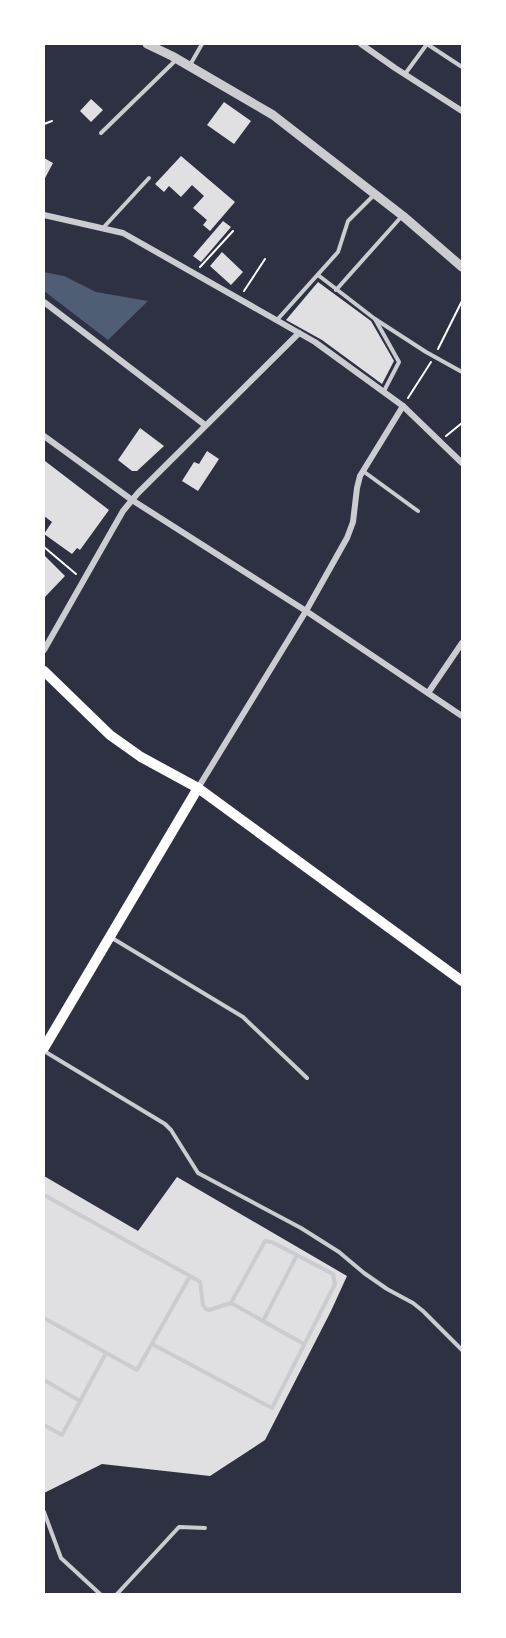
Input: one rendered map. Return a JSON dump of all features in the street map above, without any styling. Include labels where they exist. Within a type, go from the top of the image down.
[{"type":"main road","points":[[44,671],[110,735],[141,757],[198,788],[462,981]]},
{"type":"main road","points":[[44,1050],[198,788]]},
{"type":"street","points":[[147,44],[273,115],[375,194],[462,267]]},
{"type":"street","points":[[362,44],[405,75],[462,111]]},
{"type":"street","points":[[44,215],[123,233],[315,342],[403,406],[462,463]]},
{"type":"street","points":[[44,302],[205,425]]},
{"type":"street","points":[[44,650],[123,511],[205,425],[299,333]]},
{"type":"street","points":[[198,788],[306,611],[347,538],[353,522],[360,476],[403,406]]},
{"type":"street","points":[[44,436],[132,500],[306,611],[462,716]]},
{"type":"street","points":[[428,693],[462,643]]},
{"type":"lane","points":[[189,66],[202,44]]},
{"type":"lane","points":[[405,75],[427,44],[462,67]]},
{"type":"lane","points":[[101,133],[177,59]]},
{"type":"lane","points":[[103,229],[149,178]]},
{"type":"lane","points":[[277,321],[338,252],[348,220],[375,194]]},
{"type":"lane","points":[[336,290],[402,216]]},
{"type":"lane","points":[[318,275],[375,319],[462,372]]},
{"type":"lane","points":[[375,319],[399,362],[384,391]]},
{"type":"lane","points":[[363,471],[418,511]]},
{"type":"lane","points":[[110,937],[243,1017],[308,1078]]},
{"type":"lane","points":[[44,1050],[165,1124],[198,1173],[301,1228],[339,1252],[371,1278],[418,1307],[462,1350]]},
{"type":"lane","points":[[44,1195],[200,1282],[203,1305],[209,1310],[231,1303],[265,1241],[272,1242],[333,1274],[335,1284],[272,1408],[152,1344]]},
{"type":"lane","points":[[263,1321],[297,1255]]},
{"type":"lane","points":[[44,1318],[137,1371],[190,1276]]},
{"type":"lane","points":[[231,1303],[304,1344]]},
{"type":"lane","points":[[44,1425],[62,1435],[106,1353]]},
{"type":"lane","points":[[44,1380],[80,1401]]},
{"type":"lane","points":[[44,1512],[61,1558],[100,1594]]},
{"type":"lane","points":[[117,1594],[179,1527],[205,1528]]},
{"type":"path","points":[[44,124],[52,121]]},
{"type":"path","points":[[195,273],[233,231]]},
{"type":"path","points":[[239,298],[265,259]]},
{"type":"path","points":[[439,441],[462,423]]},
{"type":"path","points":[[44,547],[83,580]]},
{"type":"water","points":[[44,272],[64,276],[96,292],[148,301],[108,340],[44,291]]},
{"type":"building","points":[[91,99],[103,110],[91,122],[80,111]]},
{"type":"building","points":[[224,102],[251,121],[234,144],[207,125]]},
{"type":"building","points":[[181,156],[235,202],[210,231],[203,225],[207,220],[193,208],[204,196],[192,185],[181,197],[169,186],[164,192],[155,184]]},
{"type":"building","points":[[44,158],[53,163],[44,180]]},
{"type":"building","points":[[223,221],[231,227],[201,262],[193,256]]},
{"type":"building","points":[[222,252],[243,272],[231,285],[210,266]]},
{"type":"building","points":[[318,282],[371,321],[394,361],[382,384],[322,340],[286,320]]},
{"type":"building","points":[[140,428],[164,446],[137,471],[132,471],[118,460]]},
{"type":"building","points":[[207,451],[219,459],[198,491],[182,481],[194,462],[199,464]]},
{"type":"building","points":[[45,461],[109,510],[80,550],[77,548],[72,554],[44,534],[52,522],[44,516]]},
{"type":"building","points":[[44,555],[65,576],[44,598]]},
{"type":"building","points":[[44,1176],[138,1231],[177,1177],[347,1276],[265,1440],[210,1476],[102,1464],[44,1493]]}]
